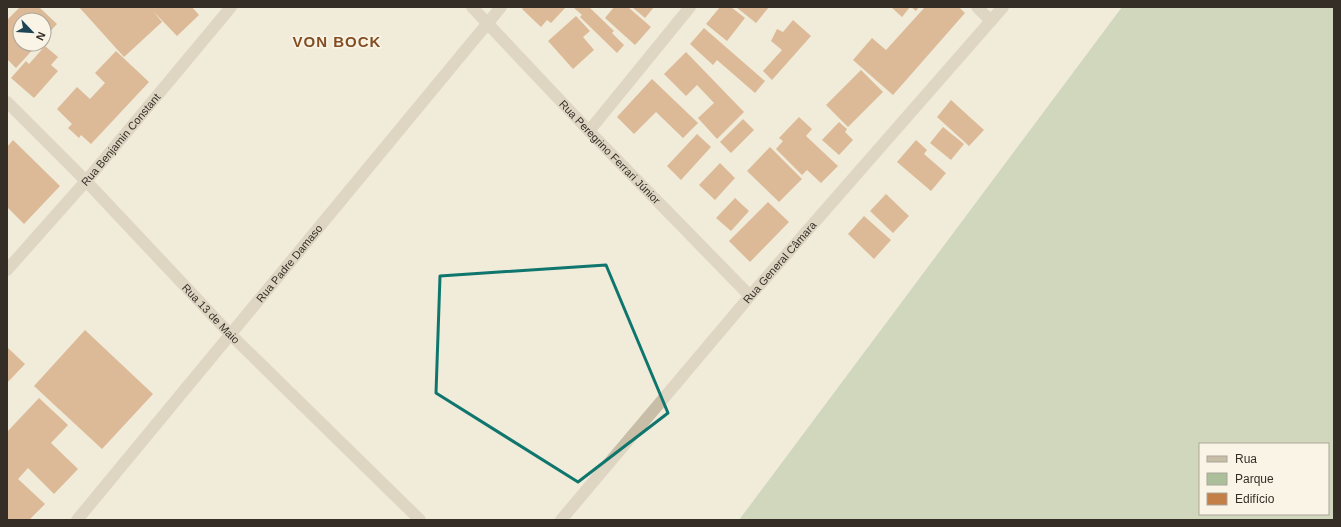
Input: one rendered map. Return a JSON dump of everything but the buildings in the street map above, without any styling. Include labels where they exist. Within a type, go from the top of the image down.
[{"type":"street","name":"Rua Benjamin Constant","points":[[7,270],[86,181],[231,7]]},
{"type":"street","name":"Rua Peregrino Ferrari Júnior","points":[[472,7],[589,131],[750,296]]},
{"type":"street","name":"Rua Padre Damaso","points":[[77,520],[501,7]]},
{"type":"street","points":[[589,131],[690,7]]},
{"type":"street","points":[[978,7],[991,21]]},
{"type":"street","name":"Rua General Câmara","points":[[560,520],[750,296],[1003,7]]},
{"type":"street","name":"Rua 13 de Maio","points":[[7,102],[86,181],[230,334],[420,520]]},
{"type":"highlighted area","points":[[606,265],[668,413],[578,482],[436,393],[440,276]]},
{"type":"green space","points":[[1122,7],[1334,7],[1334,520],[739,520]]},
{"type":"district","name":"VON BOCK","points":[[337,41]]}]
